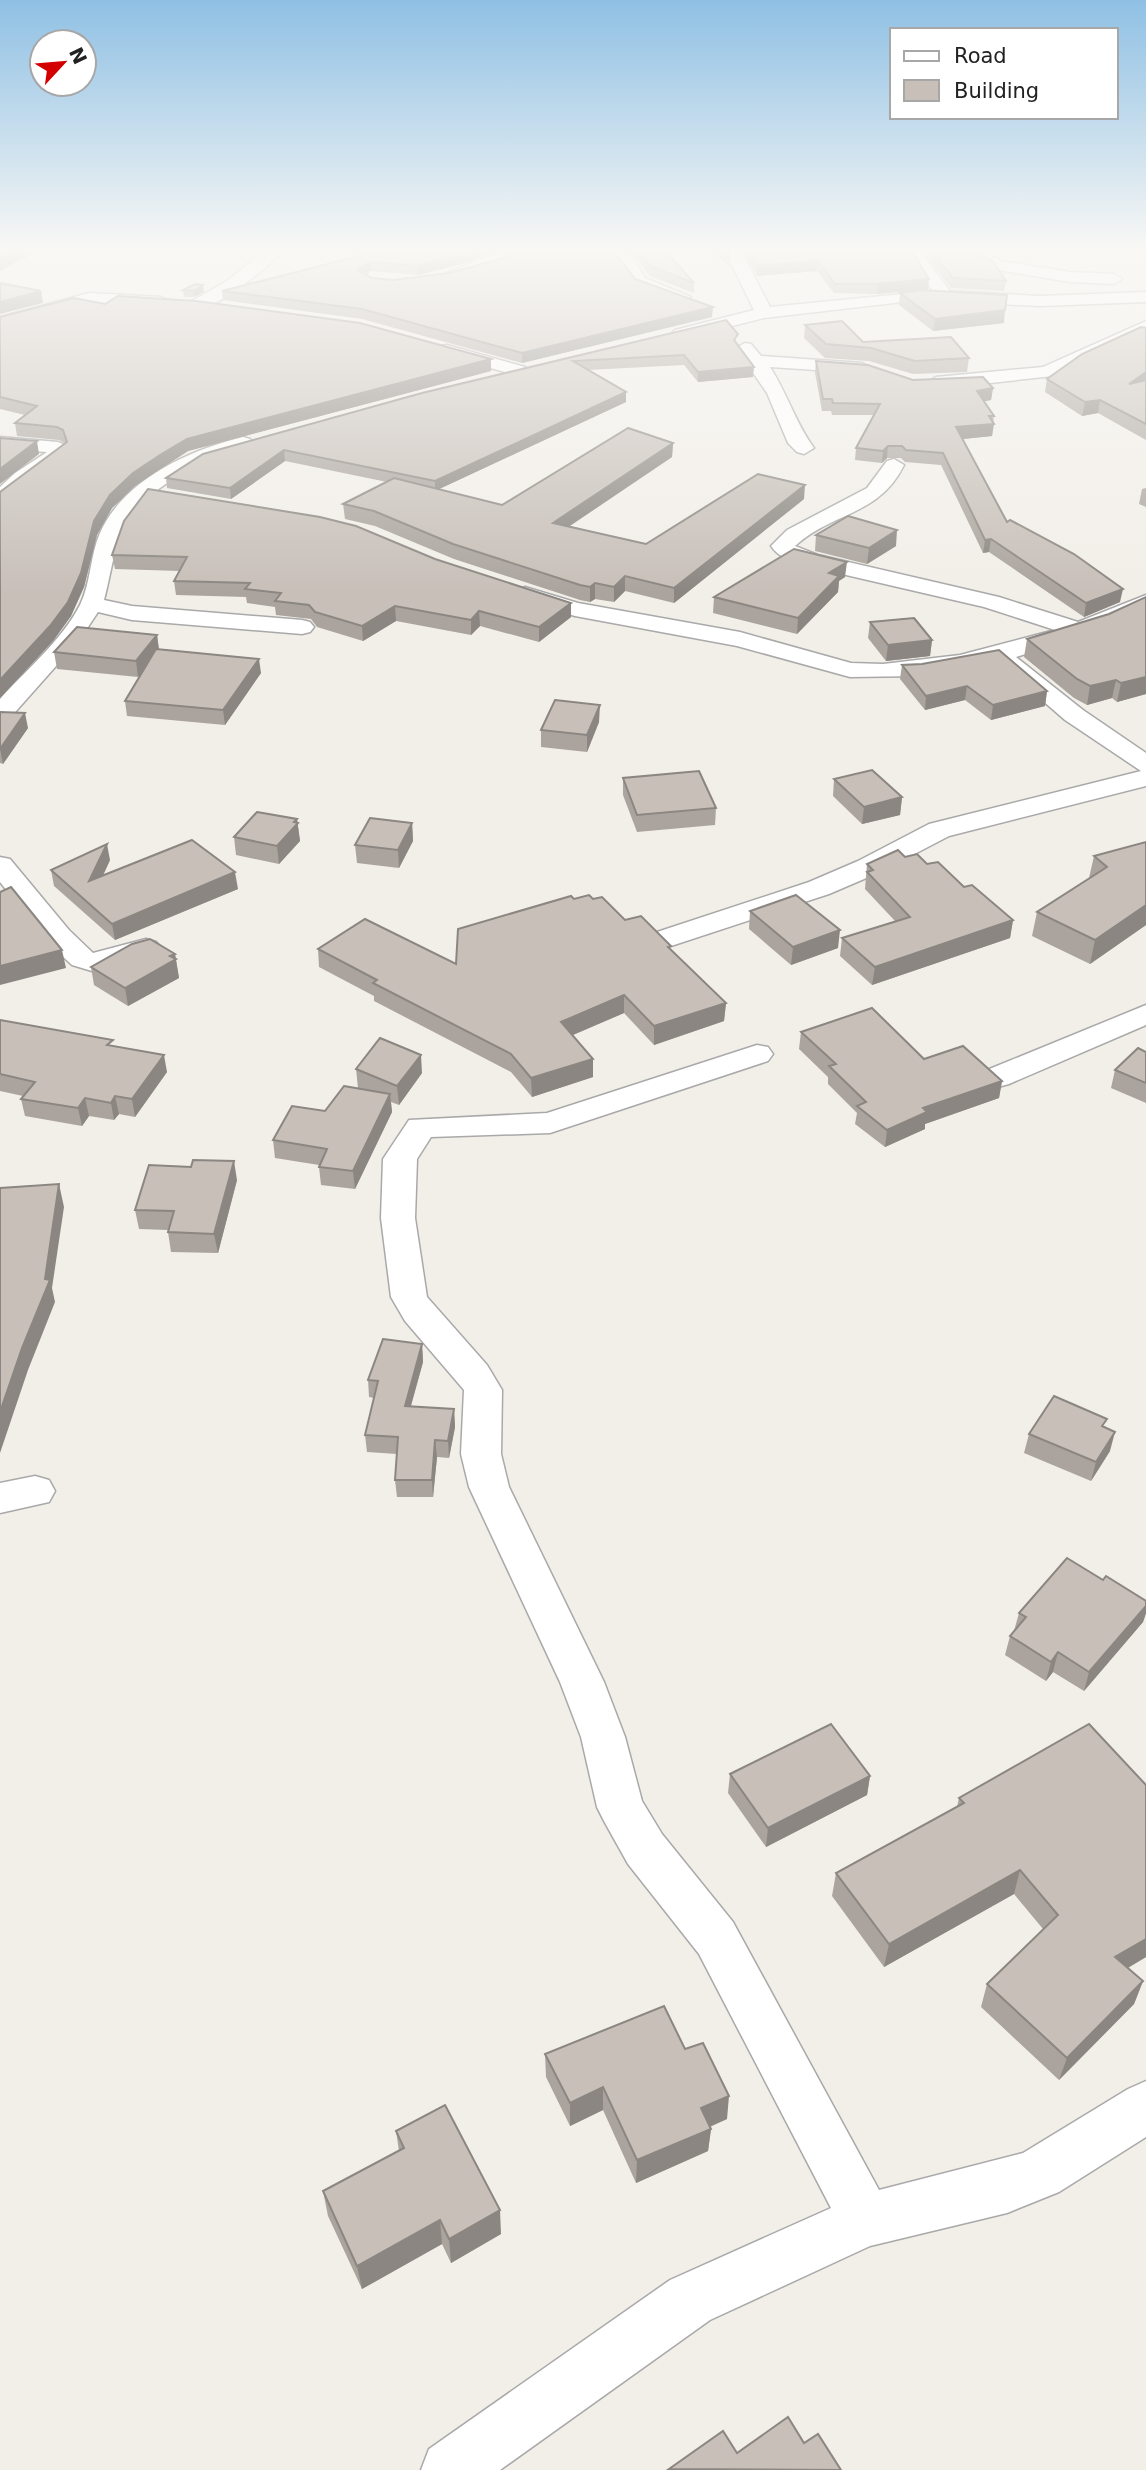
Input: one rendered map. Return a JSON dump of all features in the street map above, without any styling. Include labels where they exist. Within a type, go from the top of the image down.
[{"type":"street","points":[[484,380],[526,370],[496,362]]},
{"type":"street","points":[[757,362],[780,396],[798,443],[803,448]]},
{"type":"street","points":[[773,362],[877,370]]},
{"type":"street","points":[[921,383],[1047,372],[1068,362]]},
{"type":"street","points":[[0,714],[31,683],[72,634],[92,604],[111,533],[123,513],[143,494],[187,462],[264,438]]},
{"type":"street","points":[[0,443],[51,446],[56,448],[57,454],[22,477],[0,499]]},
{"type":"street","points":[[894,465],[888,481],[873,493],[782,546],[788,552],[811,560],[991,601],[1075,629]]},
{"type":"street","points":[[143,494],[178,499]]},
{"type":"street","points":[[499,585],[575,609],[740,639],[850,670],[893,670],[1003,653],[1146,602]]},
{"type":"street","points":[[92,604],[132,613],[302,627]]},
{"type":"street","points":[[1003,653],[1030,680],[1074,715],[1146,765]]},
{"type":"street","points":[[0,678],[31,683]]},
{"type":"street","points":[[664,939],[868,867],[907,842],[939,830],[1146,778]]},
{"type":"street","points":[[0,865],[34,902],[63,944],[84,961],[146,948]]},
{"type":"street","points":[[998,1077],[1146,1014]]},
{"type":"street","points":[[757,1054],[550,1123],[421,1127],[400,1159],[398,1218],[405,1277],[412,1306],[484,1390],[481,1454],[489,1487],[582,1682],[603,1737],[620,1807],[645,1849],[716,1938],[866,2220]]},
{"type":"street","points":[[450,2470],[690,2301],[866,2220],[1007,2186],[1040,2173],[1142,2120]]},
{"type":"building","points":[[0,362],[479,362],[187,439],[160,455],[133,473],[110,495],[94,521],[81,573],[68,602],[50,626],[0,680],[0,492],[67,442],[63,430],[57,427],[15,423],[37,406],[0,397]]},
{"type":"building","points":[[550,362],[575,362],[626,392],[435,481],[284,450],[230,488],[166,478],[203,454],[422,393]]},
{"type":"building","points":[[690,362],[750,362],[754,367],[698,372]]},
{"type":"building","points":[[816,362],[868,365],[913,380],[983,377],[993,388],[977,391],[994,416],[989,416],[994,424],[956,427],[1007,522],[1010,520],[1074,554],[1123,589],[1086,603],[991,539],[985,540],[943,453],[906,450],[902,446],[888,446],[883,451],[856,448],[880,404],[833,403],[832,399],[823,399]]},
{"type":"building","points":[[1070,362],[1146,362],[1146,372],[1129,384],[1146,380],[1146,424],[1100,400],[1085,402],[1047,379]]},
{"type":"building","points":[[628,428],[673,443],[553,523],[646,544],[758,474],[805,485],[674,588],[625,576],[614,587],[595,583],[590,587],[580,585],[453,544],[374,511],[343,504],[394,478],[502,505]]},
{"type":"building","points":[[0,438],[37,441],[0,469]]},
{"type":"building","points":[[148,489],[320,517],[356,526],[435,559],[571,603],[539,627],[479,611],[471,620],[395,606],[362,626],[315,612],[309,605],[275,601],[281,593],[245,589],[250,583],[174,581],[187,557],[112,555],[124,521]]},
{"type":"building","points":[[848,516],[897,530],[869,548],[816,535]]},
{"type":"building","points":[[794,549],[847,562],[829,573],[839,576],[798,618],[714,597]]},
{"type":"building","points":[[1146,597],[1146,677],[1090,686],[1077,679],[1027,639],[1109,614]]},
{"type":"building","points":[[914,618],[932,640],[888,645],[870,622]]},
{"type":"building","points":[[77,627],[157,635],[136,661],[54,652]]},
{"type":"building","points":[[156,649],[259,659],[223,710],[125,701]]},
{"type":"building","points":[[999,650],[1047,691],[993,705],[967,686],[926,696],[902,665],[922,664]]},
{"type":"building","points":[[555,700],[600,705],[587,735],[541,730]]},
{"type":"building","points":[[0,712],[25,713],[0,749]]},
{"type":"building","points":[[872,770],[902,797],[864,807],[834,779]]},
{"type":"building","points":[[699,771],[716,808],[637,815],[623,778]]},
{"type":"building","points":[[257,812],[297,819],[294,822],[298,823],[277,846],[234,837]]},
{"type":"building","points":[[370,818],[412,823],[398,850],[355,845]]},
{"type":"building","points":[[192,840],[235,872],[112,924],[51,870],[107,844],[89,881]]},
{"type":"building","points":[[1146,842],[1146,905],[1095,940],[1037,912],[1107,867],[1094,856]]},
{"type":"building","points":[[898,850],[905,857],[917,854],[927,864],[938,862],[964,887],[972,885],[1013,920],[875,967],[842,938],[910,917],[867,872],[873,870],[867,864]]},
{"type":"building","points":[[11,887],[62,950],[0,966],[0,892]]},
{"type":"building","points":[[589,895],[593,899],[602,897],[625,920],[641,916],[671,946],[668,947],[726,1003],[654,1026],[624,995],[561,1022],[593,1059],[531,1078],[511,1054],[373,983],[377,980],[318,949],[365,919],[456,964],[458,929],[571,896],[574,899]]},
{"type":"building","points":[[796,895],[840,930],[793,947],[750,911]]},
{"type":"building","points":[[150,939],[175,954],[170,956],[176,959],[125,988],[91,967],[132,944]]},
{"type":"building","points":[[872,1008],[924,1059],[963,1046],[1002,1081],[923,1108],[927,1112],[887,1130],[857,1106],[866,1102],[829,1066],[836,1064],[801,1032]]},
{"type":"building","points":[[0,1020],[113,1040],[107,1045],[164,1055],[132,1099],[115,1096],[111,1103],[85,1098],[78,1108],[21,1099],[35,1082],[0,1074]]},
{"type":"building","points":[[380,1038],[421,1055],[397,1086],[356,1069]]},
{"type":"building","points":[[1138,1048],[1146,1052],[1146,1083],[1115,1070]]},
{"type":"building","points":[[344,1086],[390,1094],[353,1171],[319,1167],[327,1149],[273,1140],[292,1106],[325,1111]]},
{"type":"building","points":[[193,1160],[234,1161],[214,1234],[168,1232],[174,1211],[135,1210],[149,1165],[191,1167]]},
{"type":"building","points":[[59,1184],[45,1279],[50,1280],[0,1412],[0,1188]]},
{"type":"building","points":[[383,1339],[422,1344],[405,1406],[454,1409],[448,1441],[435,1440],[432,1480],[395,1480],[398,1437],[365,1435],[378,1381],[368,1380]]},
{"type":"building","points":[[1054,1396],[1107,1419],[1102,1426],[1115,1432],[1096,1462],[1029,1434]]},
{"type":"building","points":[[1067,1558],[1103,1580],[1106,1576],[1146,1601],[1146,1606],[1089,1672],[1058,1652],[1051,1662],[1010,1636],[1026,1617],[1019,1613]]},
{"type":"building","points":[[831,1724],[870,1776],[768,1828],[730,1774]]},
{"type":"building","points":[[1089,1724],[1146,1785],[1146,1939],[1115,1957],[1143,1981],[1067,2058],[987,1984],[1058,1915],[1020,1870],[889,1944],[836,1873],[964,1803],[959,1798]]},
{"type":"building","points":[[664,2006],[685,2049],[703,2043],[729,2096],[701,2108],[711,2129],[637,2160],[603,2087],[570,2103],[545,2054]]},
{"type":"building","points":[[445,2105],[500,2210],[449,2239],[440,2220],[357,2266],[323,2191],[404,2148],[396,2131]]},
{"type":"building","points":[[788,2417],[804,2443],[818,2434],[841,2470],[669,2469],[723,2431],[737,2453]]}]
